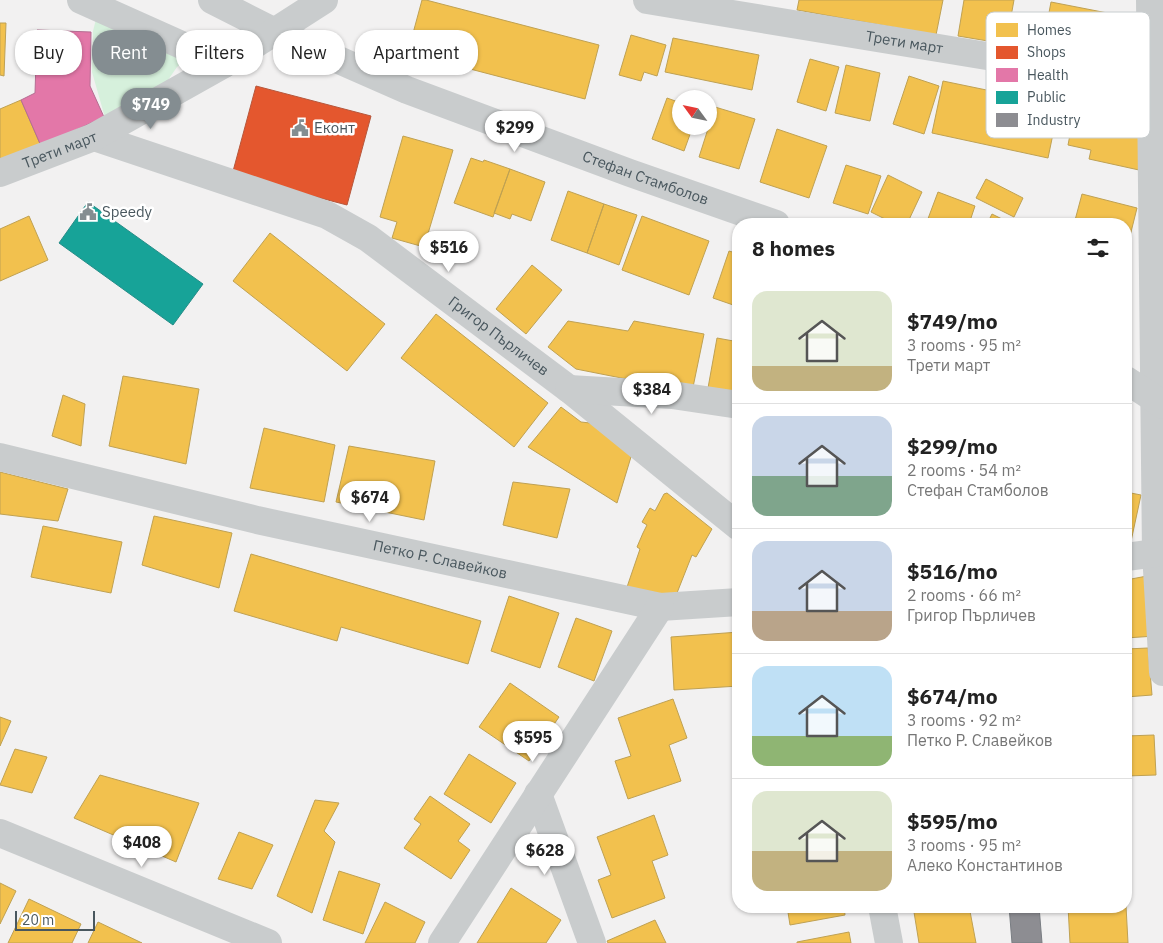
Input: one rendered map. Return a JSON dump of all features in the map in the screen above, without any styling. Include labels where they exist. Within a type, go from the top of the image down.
[{"type":"street","points":[[81,0],[176,43]]},
{"type":"street","name":"Стефан Стамболов","points":[[212,0],[273,31]]},
{"type":"street","name":"Трети март","points":[[277,30],[324,0]]},
{"type":"street","name":"Трети март","points":[[647,0],[784,11],[986,51]]},
{"type":"street","points":[[1150,0],[1157,84],[1159,402],[1156,553],[1163,672]]},
{"type":"street","name":"Стефан Стамболов","points":[[345,63],[407,90],[630,173],[759,218]]},
{"type":"street","name":"Трети март","points":[[0,173],[94,137],[204,75]]},
{"type":"street","name":"Григор Пърличев","points":[[94,137],[327,215],[368,238],[568,389],[732,521]]},
{"type":"street","points":[[1132,384],[1159,402]]},
{"type":"street","points":[[568,389],[672,394],[732,404]]},
{"type":"street","name":"Петко Р. Славейков","points":[[0,457],[257,520],[660,607],[732,602]]},
{"type":"street","points":[[1132,556],[1156,553]]},
{"type":"street","points":[[442,943],[660,607]]},
{"type":"street","points":[[538,794],[592,943]]},
{"type":"street","points":[[0,832],[268,943]]},
{"type":"street","points":[[883,913],[889,943]]},
{"type":"green space","points":[[96,19],[122,30],[93,30]]},
{"type":"green space","points":[[166,49],[176,53],[176,68],[161,90],[106,121],[93,75],[166,75]]},
{"type":"building: Homes","points":[[422,0],[426,0],[599,45],[585,99],[478,71],[478,30],[414,30]]},
{"type":"building: Homes","points":[[799,0],[943,0],[936,35],[797,10]]},
{"type":"building: Homes","points":[[964,0],[1014,0],[1012,12],[986,12],[986,41],[958,36]]},
{"type":"building: Homes","points":[[1051,2],[1102,12],[1049,12]]},
{"type":"building: Homes","points":[[0,23],[6,23],[4,76],[0,75]]},
{"type":"building: Homes","points":[[631,35],[666,45],[657,76],[644,72],[641,81],[619,75]]},
{"type":"building: Homes","points":[[673,38],[759,55],[752,90],[665,72]]},
{"type":"building: Homes","points":[[810,59],[839,67],[826,111],[797,102]]},
{"type":"building: Homes","points":[[846,65],[880,73],[870,121],[835,113]]},
{"type":"building: Homes","points":[[909,76],[939,86],[924,134],[893,124]]},
{"type":"building: Homes","points":[[943,81],[986,90],[986,138],[1052,138],[1048,158],[932,133]]},
{"type":"building: Homes","points":[[667,98],[672,100],[672,135],[690,135],[684,151],[652,139]]},
{"type":"building: Homes","points":[[21,100],[41,146],[0,163],[0,109]]},
{"type":"building: Homes","points":[[718,108],[755,119],[739,169],[699,157],[706,135],[718,135]]},
{"type":"building: Homes","points":[[777,129],[827,146],[809,198],[760,182]]},
{"type":"building: Homes","points":[[403,136],[453,150],[424,247],[392,238],[397,222],[380,217]]},
{"type":"building: Homes","points":[[1069,138],[1145,138],[1139,170],[1089,159],[1091,150],[1068,145]]},
{"type":"building: Homes","points":[[471,158],[483,162],[484,160],[510,169],[493,217],[454,203]]},
{"type":"building: Homes","points":[[846,165],[881,176],[868,214],[833,203]]},
{"type":"building: Homes","points":[[510,169],[545,182],[531,221],[512,214],[510,219],[494,213]]},
{"type":"building: Homes","points":[[888,175],[922,192],[910,218],[883,218],[871,212]]},
{"type":"building: Homes","points":[[986,179],[1023,198],[1014,217],[976,198]]},
{"type":"building: Homes","points":[[568,191],[604,204],[587,253],[551,240]]},
{"type":"building: Homes","points":[[938,192],[975,206],[971,218],[928,218]]},
{"type":"building: Homes","points":[[1082,194],[1137,208],[1132,228],[1132,218],[1076,218]]},
{"type":"building: Homes","points":[[604,204],[637,215],[619,265],[587,253]]},
{"type":"building: Homes","points":[[992,214],[1000,218],[990,218]]},
{"type":"building: Homes","points":[[29,216],[48,260],[0,281],[0,229]]},
{"type":"building: Homes","points":[[642,216],[709,241],[689,295],[622,270]]},
{"type":"building: Homes","points":[[270,233],[385,324],[347,371],[233,281]]},
{"type":"building: Homes","points":[[729,251],[732,252],[732,305],[713,298]]},
{"type":"building: Homes","points":[[532,265],[562,290],[526,334],[496,309]]},
{"type":"building: Homes","points":[[436,314],[548,403],[514,447],[401,358]]},
{"type":"building: Homes","points":[[568,321],[628,331],[634,321],[704,334],[692,392],[576,369],[548,347]]},
{"type":"building: Homes","points":[[717,338],[732,341],[732,392],[708,388]]},
{"type":"building: Homes","points":[[123,376],[199,389],[186,464],[109,446]]},
{"type":"building: Homes","points":[[63,395],[85,404],[81,446],[52,436]]},
{"type":"building: Homes","points":[[561,407],[581,422],[608,425],[634,447],[617,503],[528,447]]},
{"type":"building: Homes","points":[[264,428],[335,445],[324,502],[250,488]]},
{"type":"building: Homes","points":[[349,446],[435,461],[424,520],[336,502]]},
{"type":"building: Homes","points":[[0,472],[68,489],[58,521],[0,514]]},
{"type":"building: Homes","points":[[513,482],[570,489],[557,538],[503,525]]},
{"type":"building: Homes","points":[[667,493],[712,529],[696,557],[692,555],[675,598],[626,590],[640,549],[637,547],[647,525],[642,522],[650,508],[655,511],[664,494]]},
{"type":"building: Homes","points":[[1132,493],[1141,495],[1132,537]]},
{"type":"building: Homes","points":[[154,516],[232,533],[219,588],[142,565]]},
{"type":"building: Homes","points":[[43,526],[122,542],[111,593],[31,577]]},
{"type":"building: Homes","points":[[251,554],[481,621],[468,664],[341,627],[337,641],[234,611]]},
{"type":"building: Homes","points":[[1147,576],[1155,636],[1132,638],[1132,579]]},
{"type":"building: Homes","points":[[509,596],[559,613],[540,668],[491,651]]},
{"type":"building: Homes","points":[[576,618],[612,631],[594,681],[558,667]]},
{"type":"building: Homes","points":[[732,633],[732,686],[674,690],[671,637]]},
{"type":"building: Homes","points":[[1148,648],[1152,695],[1132,697],[1132,649]]},
{"type":"building: Homes","points":[[510,683],[559,717],[529,761],[479,727]]},
{"type":"building: Homes","points":[[673,699],[687,738],[669,745],[681,781],[628,799],[615,761],[631,756],[618,718]]},
{"type":"building: Homes","points":[[0,717],[11,721],[0,746]]},
{"type":"building: Homes","points":[[1154,735],[1156,775],[1132,776],[1132,736]]},
{"type":"building: Homes","points":[[15,749],[47,757],[32,793],[0,785]]},
{"type":"building: Homes","points":[[469,754],[516,783],[491,823],[444,794]]},
{"type":"building: Homes","points":[[100,775],[199,803],[176,862],[74,818]]},
{"type":"building: Homes","points":[[430,796],[470,824],[458,841],[470,850],[451,879],[404,848],[421,824],[414,819]]},
{"type":"building: Homes","points":[[315,800],[339,803],[324,831],[335,842],[312,913],[277,896]]},
{"type":"building: Homes","points":[[654,815],[668,855],[652,861],[665,898],[612,918],[598,880],[611,875],[597,837]]},
{"type":"building: Homes","points":[[239,832],[273,845],[252,889],[218,879]]},
{"type":"building: Homes","points":[[339,871],[380,884],[363,934],[323,920]]},
{"type":"building: Homes","points":[[0,883],[16,891],[0,924]]},
{"type":"building: Homes","points":[[511,888],[561,920],[546,943],[477,943]]},
{"type":"building: Homes","points":[[29,899],[81,924],[72,943],[8,943]]},
{"type":"building: Homes","points":[[385,902],[425,922],[415,943],[365,943]]},
{"type":"building: Homes","points":[[788,913],[845,913],[845,915],[790,925]]},
{"type":"building: Homes","points":[[914,913],[970,913],[976,943],[919,943]]},
{"type":"building: Homes","points":[[1068,913],[1126,913],[1128,943],[1070,943]]},
{"type":"building: Homes","points":[[655,920],[666,943],[608,943],[607,941]]},
{"type":"building: Homes","points":[[98,922],[142,943],[88,943]]},
{"type":"building: Homes","points":[[849,932],[851,943],[797,943],[797,942]]},
{"type":"building: Shops","points":[[256,86],[371,116],[347,205],[232,175]]},
{"type":"building: Health","points":[[82,32],[91,32],[90,86],[104,117],[41,146],[21,100],[35,93],[36,75],[82,75]]},
{"type":"building: Public","points":[[88,202],[203,284],[173,325],[59,243]]},
{"type":"building: Industry","points":[[1010,913],[1040,913],[1042,943],[1012,943]]},
{"type":"place","name":"Еконт","points":[[300,128]]},
{"type":"place","name":"Speedy","points":[[88,212]]}]
